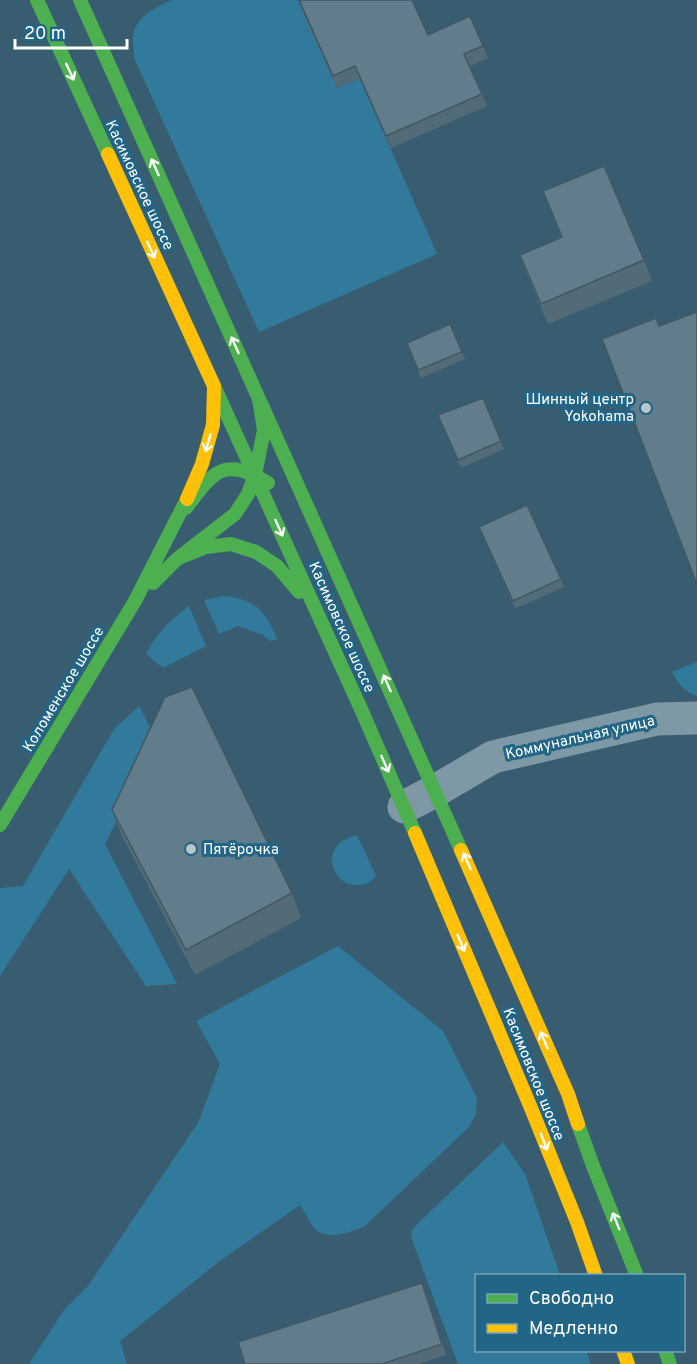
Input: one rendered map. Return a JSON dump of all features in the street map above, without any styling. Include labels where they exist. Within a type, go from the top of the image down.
[{"type":"main road","name":"Касимовское шоссе","points":[[37,0],[59,36],[404,807],[531,1107],[596,1274]]},
{"type":"main road","name":"Касимовское шоссе","points":[[80,0],[85,22],[259,399],[568,1094],[593,1166],[637,1274]]},
{"type":"main road","name":"Коломенское шоссе","points":[[0,825],[135,601],[178,518],[202,464],[213,425],[214,386]]},
{"type":"main road","name":"Коломенское шоссе","points":[[135,601],[177,559],[235,514],[248,494],[255,475],[264,430],[259,399]]},
{"type":"main road","points":[[178,518],[217,472],[236,469],[255,475],[277,488]]},
{"type":"main road","points":[[289,502],[322,540]]},
{"type":"main road","points":[[177,559],[206,547],[231,544],[256,552],[277,566],[318,615]]},
{"type":"street","name":"Коммунальная улица","points":[[404,807],[493,757],[657,719],[697,718]]},
{"type":"shaded area","points":[[172,0],[298,0],[337,88],[360,79],[437,254],[259,332],[134,58],[135,27],[149,12]]},
{"type":"shaded area","points":[[223,596],[243,600],[257,608],[268,621],[277,639],[270,641],[263,635],[238,626],[219,634],[204,600]]},
{"type":"shaded area","points":[[189,606],[206,646],[163,668],[146,654],[164,627]]},
{"type":"shaded area","points":[[697,662],[697,696],[682,687],[672,672]]},
{"type":"shaded area","points":[[139,706],[157,740],[105,844],[177,984],[146,986],[69,869],[0,976],[0,889],[23,886],[114,729]]},
{"type":"shaded area","points":[[357,835],[376,876],[366,883],[356,885],[340,878],[334,870],[332,861],[334,852],[340,843]]},
{"type":"shaded area","points":[[338,946],[443,1031],[477,1098],[476,1114],[469,1127],[365,1226],[340,1234],[320,1233],[300,1205],[221,1260],[120,1341],[127,1364],[29,1364],[64,1310],[88,1286],[198,1123],[220,1064],[196,1021]]},
{"type":"shaded area","points":[[503,1142],[525,1174],[560,1274],[475,1274],[475,1352],[586,1352],[591,1364],[458,1364],[411,1237],[415,1226]]},
{"type":"building","points":[[299,0],[412,0],[428,35],[470,16],[483,46],[464,54],[482,94],[386,136],[355,66],[333,76]]},
{"type":"building","points":[[604,166],[644,260],[541,304],[520,255],[562,237],[543,191]]},
{"type":"building","points":[[697,312],[697,584],[602,339],[656,318],[659,326]]},
{"type":"building","points":[[450,324],[462,352],[418,370],[407,343]]},
{"type":"building","points":[[483,398],[501,441],[458,460],[438,415]]},
{"type":"building","points":[[527,505],[561,579],[513,601],[479,527]]},
{"type":"building","points":[[192,687],[292,893],[186,950],[112,810],[165,697]]},
{"type":"building","points":[[422,1283],[442,1344],[382,1364],[245,1364],[238,1342]]},
{"type":"traffic: fast","points":[[37,0],[108,154]]},
{"type":"traffic: fast","points":[[80,0],[259,399],[264,430],[255,475],[248,494],[235,514],[177,559],[153,583]]},
{"type":"traffic: fast","points":[[214,386],[415,833]]},
{"type":"traffic: fast","points":[[260,401],[461,850]]},
{"type":"traffic: fast","points":[[186,508],[212,477],[230,469],[240,470],[268,483]]},
{"type":"traffic: fast","points":[[0,825],[135,601],[187,499]]},
{"type":"traffic: fast","points":[[181,557],[206,547],[231,544],[256,552],[277,566],[299,592]]},
{"type":"traffic: fast","points":[[578,1124],[636,1274]]},
{"type":"traffic: fast","points":[[666,1352],[670,1364]]},
{"type":"traffic: slow","points":[[108,154],[214,386],[213,425],[202,464],[187,499]]},
{"type":"traffic: slow","points":[[415,833],[531,1108],[595,1274]]},
{"type":"traffic: slow","points":[[461,850],[568,1094],[578,1124]]},
{"type":"traffic: slow","points":[[624,1352],[628,1364]]},
{"type":"place","name":"Шинный центр Yokohama","points":[[646,408]]},
{"type":"place","name":"Пятёрочка","points":[[191,849]]}]
